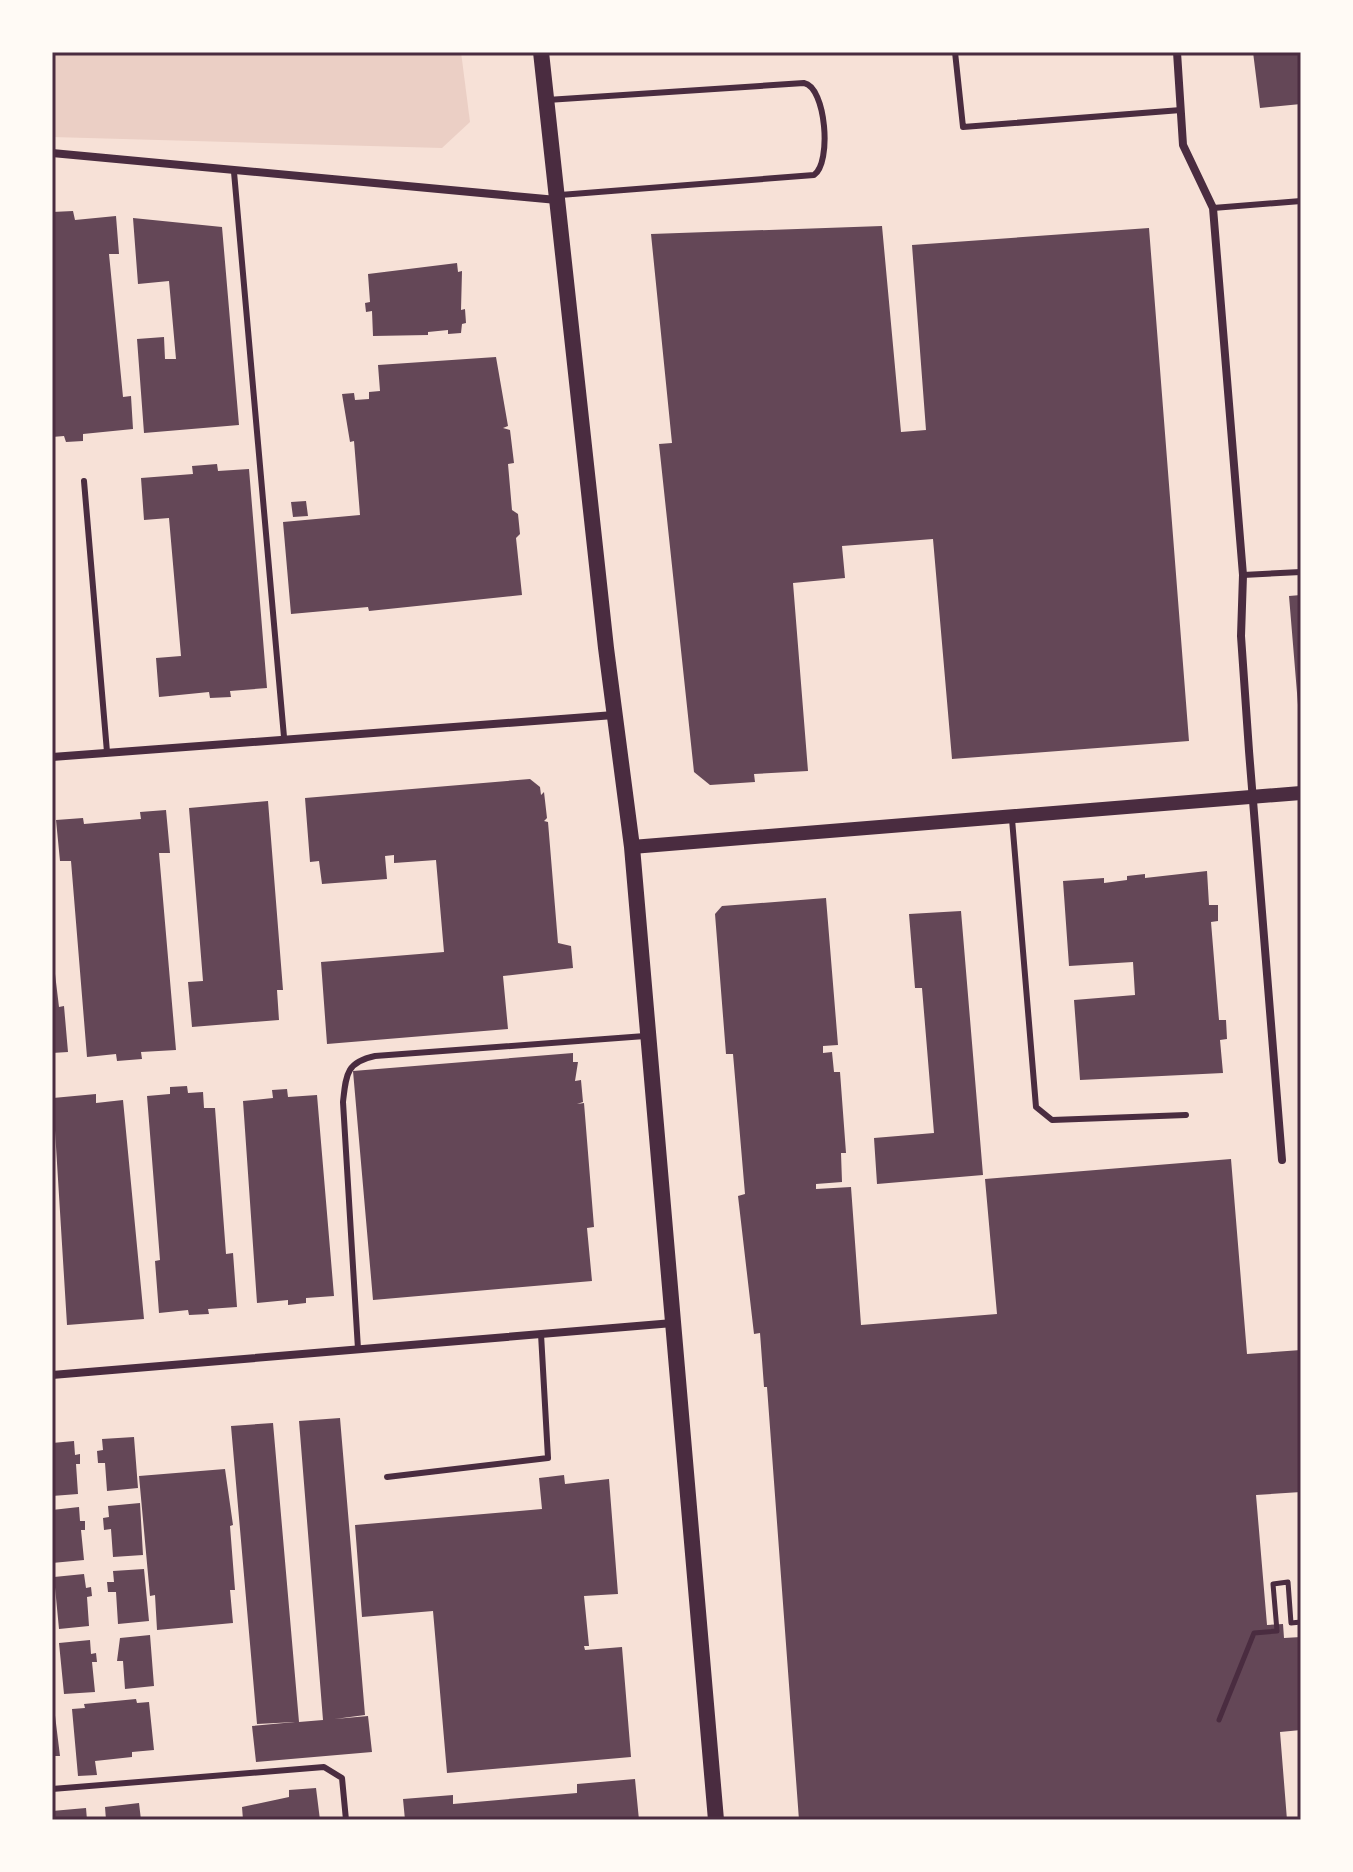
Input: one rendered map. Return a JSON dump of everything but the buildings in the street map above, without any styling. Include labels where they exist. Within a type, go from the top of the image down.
[{"type":"main road","points":[[541,52],[614,715],[632,847],[716,1820]]},
{"type":"street","points":[[1177,52],[1183,145],[1213,208],[1243,575],[1241,636],[1282,1160]]},
{"type":"street","points":[[52,153],[234,172],[557,198]]},
{"type":"street","points":[[52,757],[284,737],[614,715]]},
{"type":"street","points":[[632,847],[1301,793]]},
{"type":"street","points":[[52,1375],[673,1323]]},
{"type":"lane","points":[[955,52],[963,127],[1181,110]]},
{"type":"lane","points":[[546,100],[804,83],[816,91],[820,102],[825,155],[823,165],[814,175],[557,198]]},
{"type":"lane","points":[[234,172],[284,737]]},
{"type":"lane","points":[[1213,208],[1301,201]]},
{"type":"lane","points":[[84,481],[107,752]]},
{"type":"lane","points":[[1243,575],[1301,572]]},
{"type":"lane","points":[[1012,816],[1036,1107],[1052,1120],[1186,1115]]},
{"type":"lane","points":[[358,1349],[343,1102],[346,1071],[357,1060],[375,1056],[649,1036]]},
{"type":"lane","points":[[387,1477],[548,1458],[541,1334]]},
{"type":"lane","points":[[52,1789],[324,1767],[342,1778],[346,1820]]},
{"type":"path","points":[[1219,1720],[1254,1633],[1277,1631],[1273,1584],[1288,1582],[1291,1623],[1301,1622]]},
{"type":"shaded area","points":[[52,52],[461,52],[470,122],[442,148],[52,137]]}]
